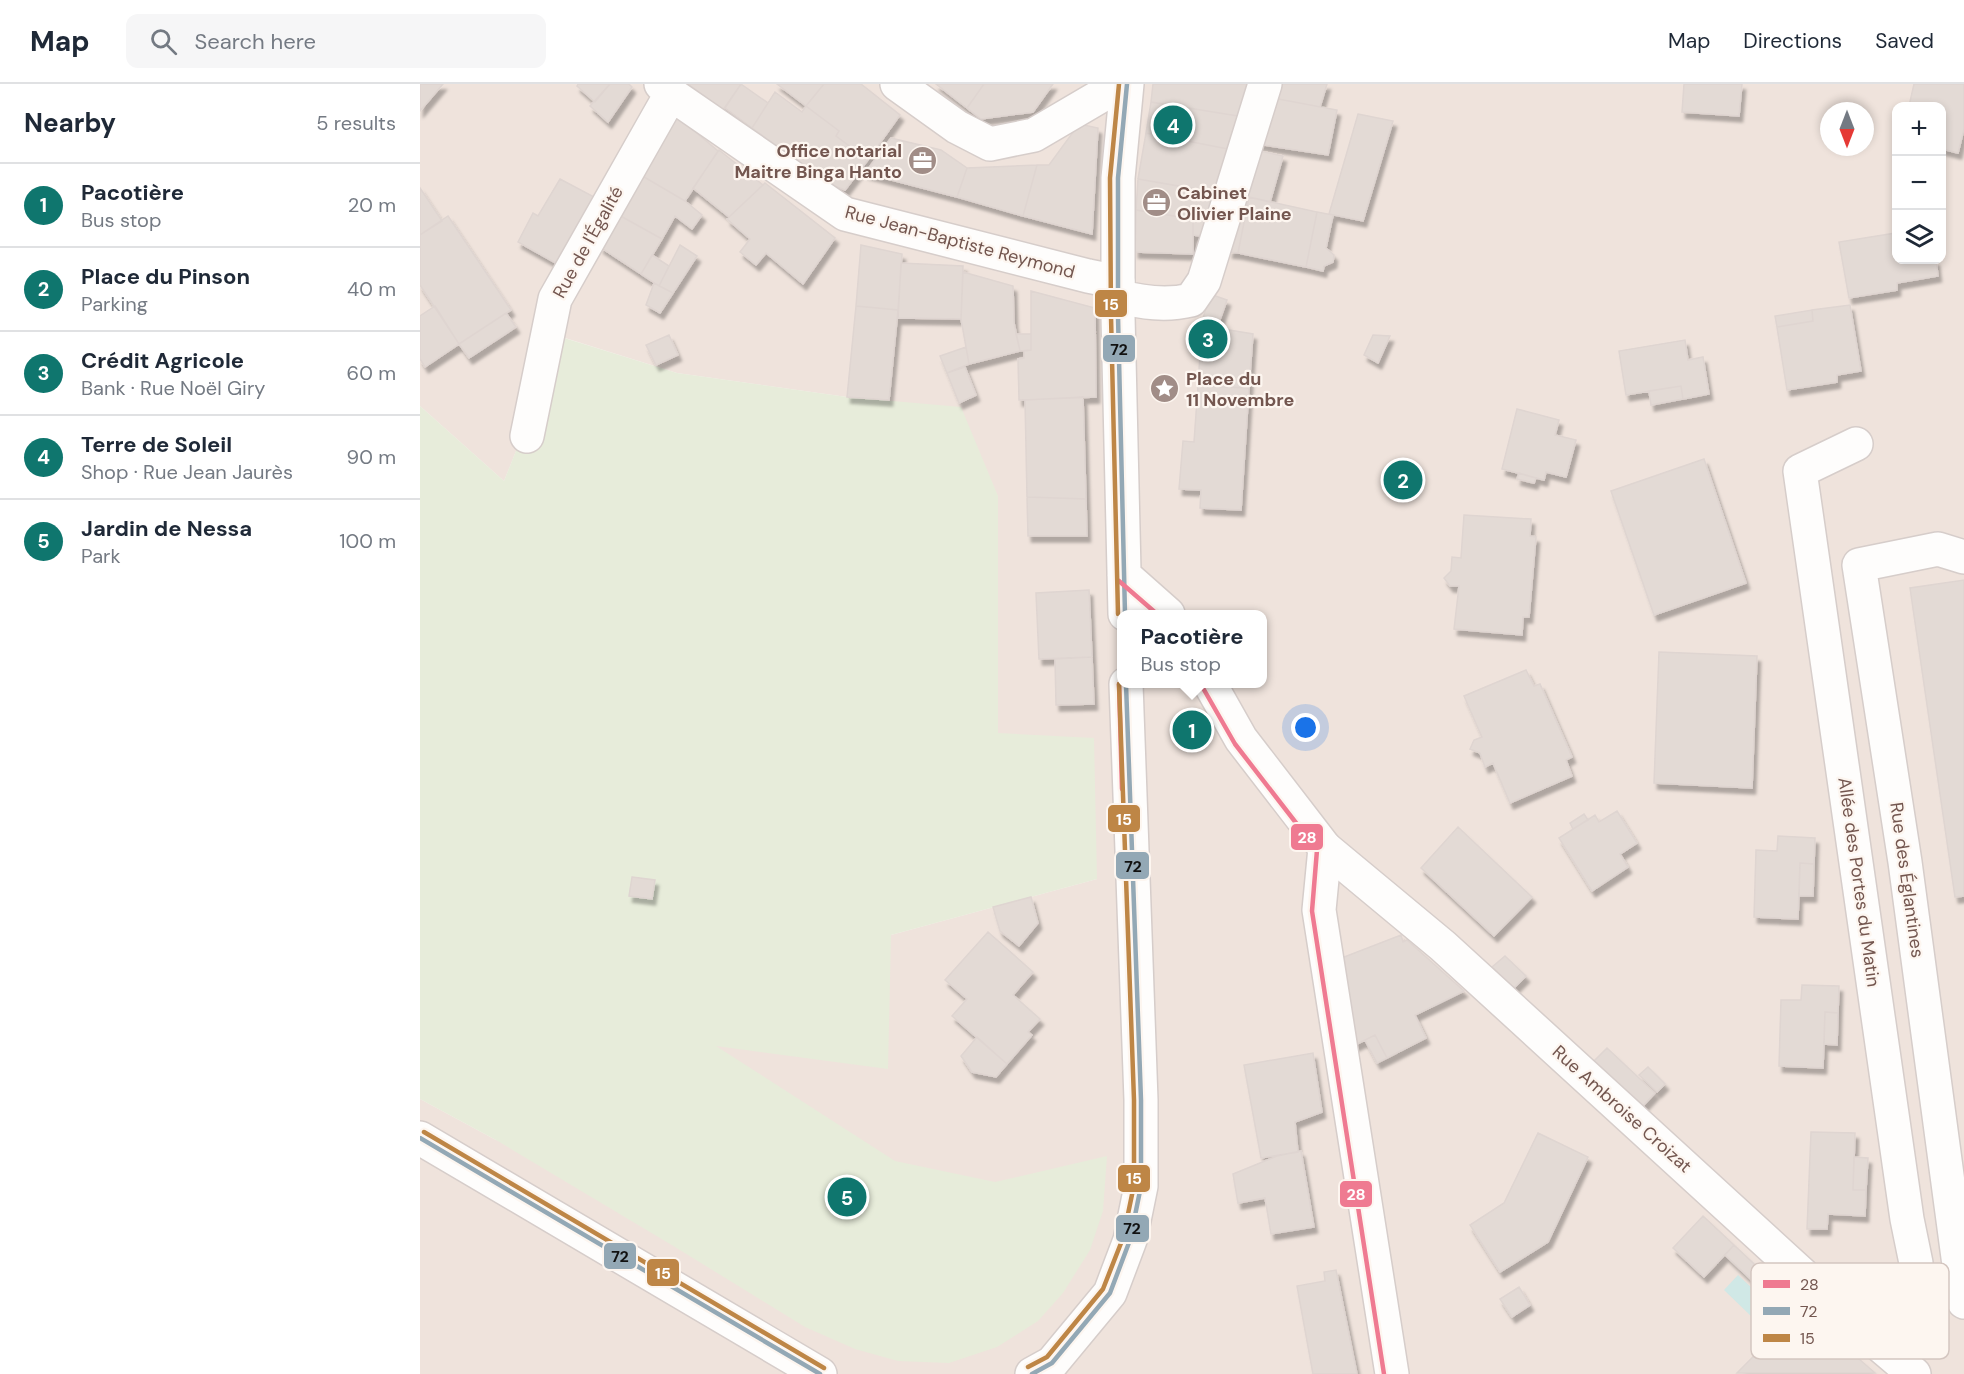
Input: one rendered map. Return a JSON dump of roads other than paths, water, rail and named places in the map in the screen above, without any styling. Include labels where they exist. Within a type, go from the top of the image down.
[{"type":"street","points":[[897,84],[957,127],[990,144],[1034,135],[1121,84]]},
{"type":"street","points":[[1125,610],[1118,178],[1127,84]]},
{"type":"street","name":"Rue Jean-Baptiste Reymond","points":[[666,89],[845,214],[1088,276],[1140,302],[1173,305],[1191,300],[1204,281],[1265,84]]},
{"type":"street","name":"Rue de l'Égalité","points":[[527,436],[555,299],[666,89]]},
{"type":"street","name":"Allée des Portes du Matin","points":[[1856,444],[1800,471],[1907,1219],[1916,1263]]},
{"type":"street","name":"Rue des Églantines","points":[[1964,557],[1938,549],[1859,565],[1905,862],[1964,1302]]},
{"type":"street","points":[[1124,575],[1162,610]]},
{"type":"street","points":[[1032,1374],[1052,1363],[1110,1293],[1130,1239],[1142,1186],[1142,1101],[1126,688]]},
{"type":"street","name":"Rue Ambroise Croizat","points":[[1212,688],[1241,739],[1325,848],[1443,946],[1790,1263]]},
{"type":"street","points":[[1325,848],[1319,910],[1392,1374]]},
{"type":"street","points":[[420,1138],[820,1374]]},
{"type":"street","name":"Rue Ambroise Croizat","points":[[1896,1359],[1914,1374]]},
{"type":"water","points":[[1738,1275],[1751,1287],[1751,1316],[1724,1290]]},
{"type":"place","name":"Terre de Soleil","points":[[1173,125]]},
{"type":"place","name":"Office notarial Maitre Binga Hanto","points":[[923,161]]},
{"type":"place","name":"Cabinet Olivier Plaine","points":[[1156,203]]},
{"type":"place","name":"Crédit Agricole","points":[[1208,339]]},
{"type":"place","name":"Place du 11 Novembre","points":[[1165,389]]},
{"type":"place","name":"Place du Pinson","points":[[1403,480]]},
{"type":"place","name":"Pacotière","points":[[1192,730]]},
{"type":"place","name":"Jardin de Nessa","points":[[847,1197]]}]
